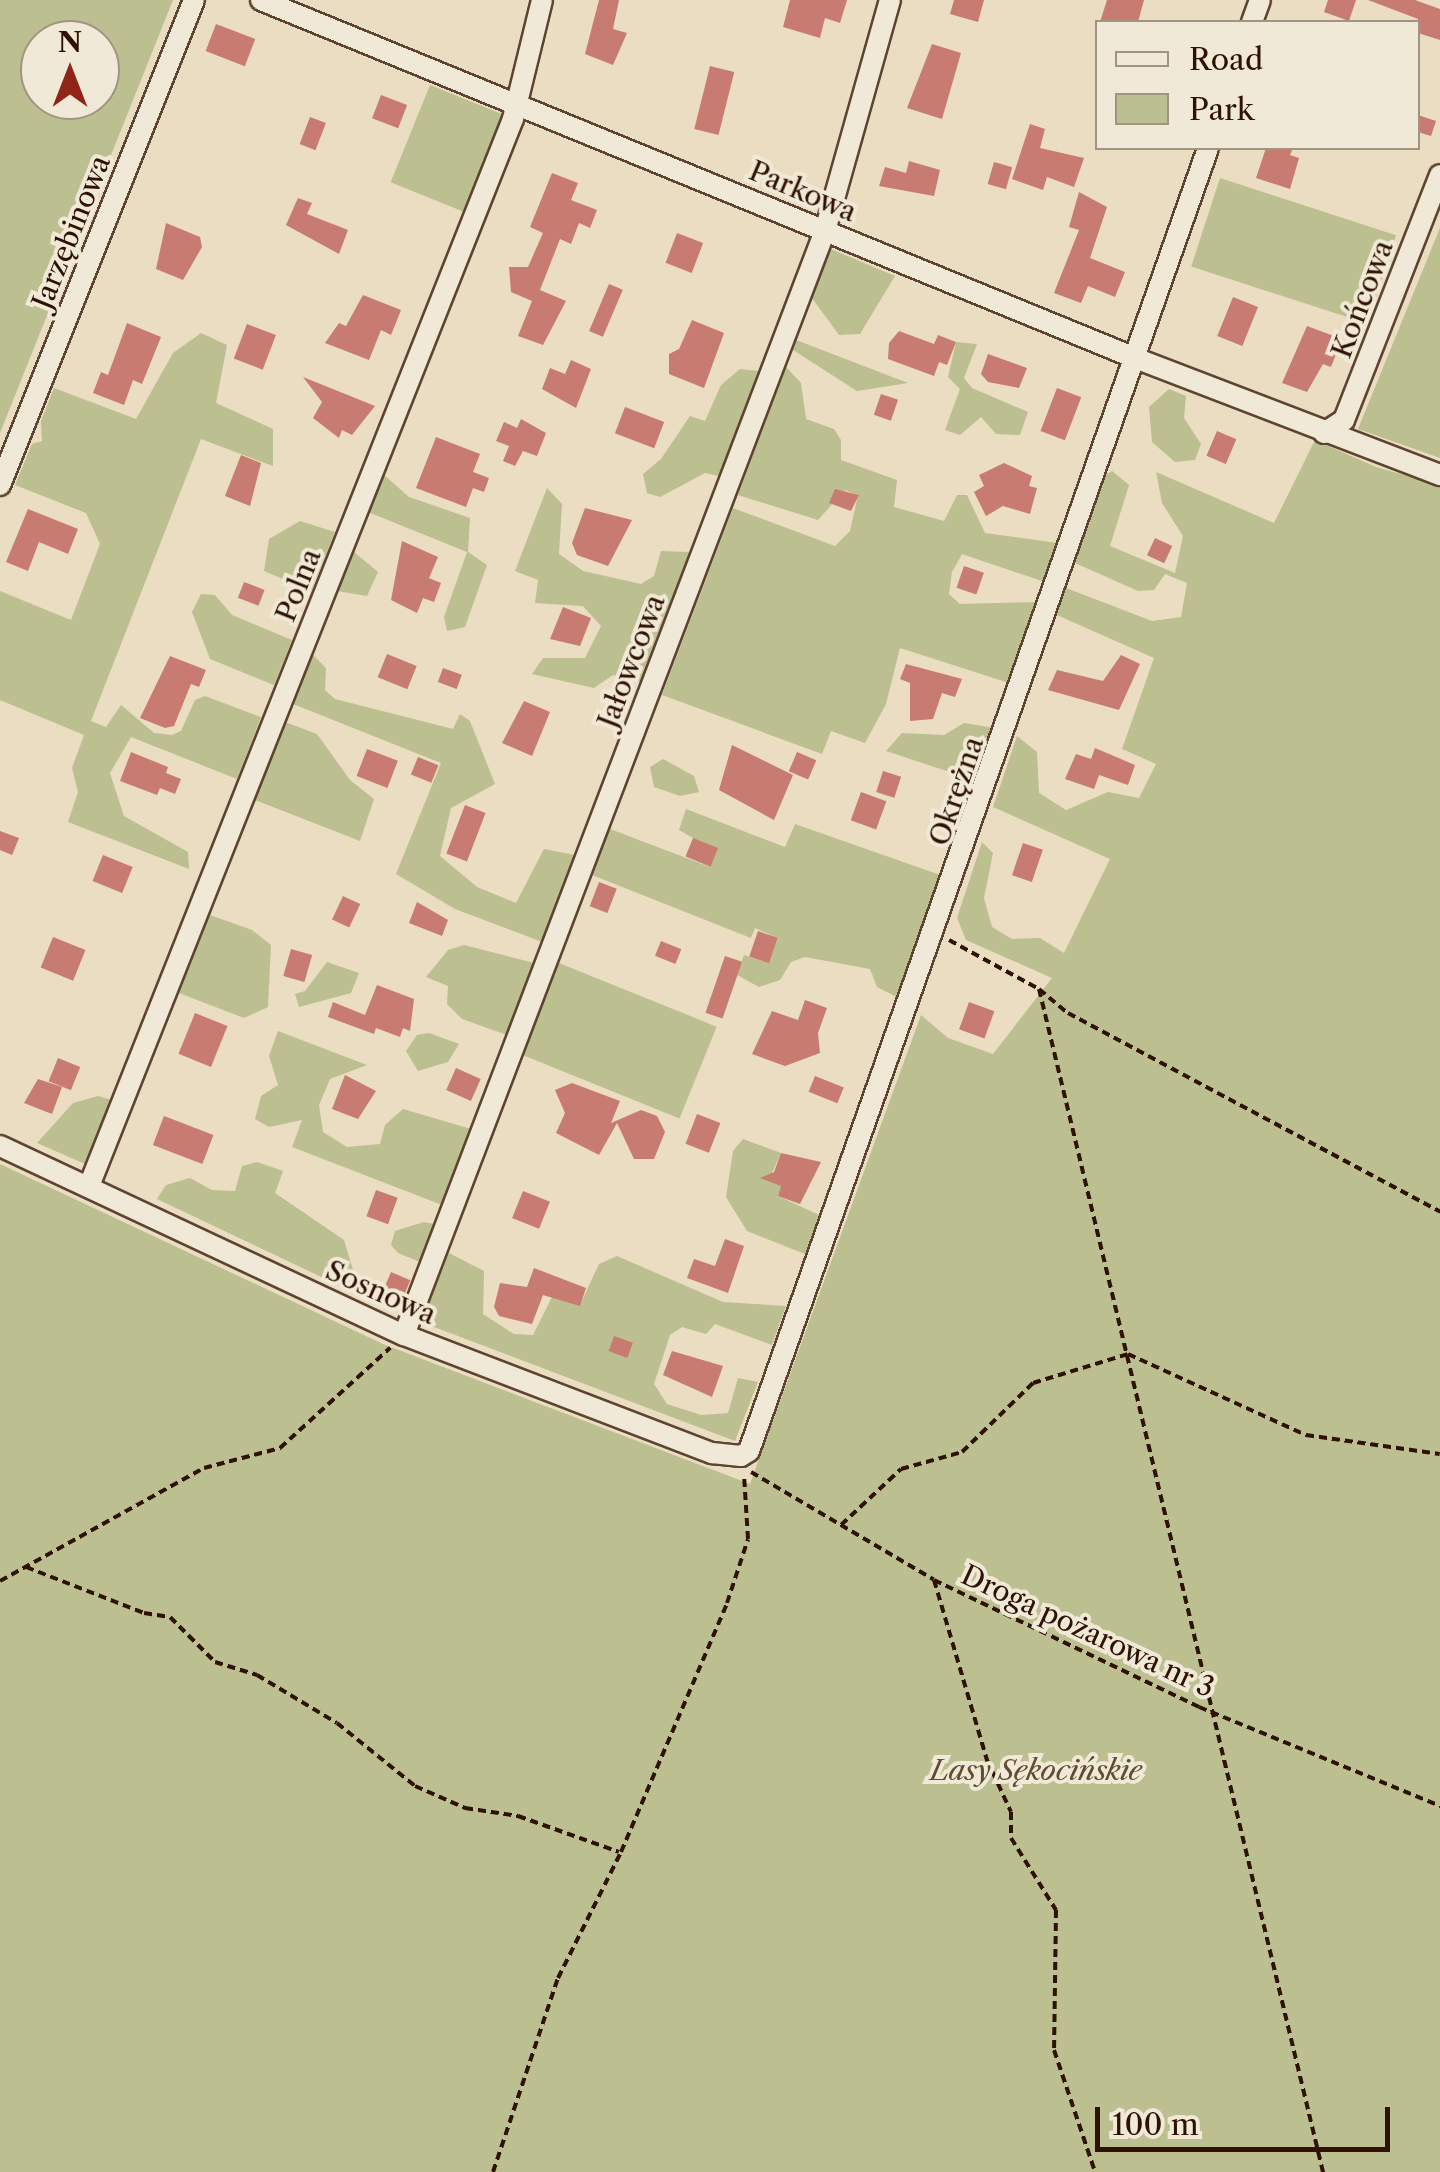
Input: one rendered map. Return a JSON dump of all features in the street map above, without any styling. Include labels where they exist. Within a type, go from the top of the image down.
[{"type":"street","name":"Jarzębinowa","points":[[0,485],[194,0]]},
{"type":"street","name":"Parkowa","points":[[261,0],[518,102],[1135,358],[1440,475]]},
{"type":"street","name":"Polna","points":[[88,1186],[518,102],[542,0]]},
{"type":"street","name":"Jałowcowa","points":[[404,1335],[825,231],[890,0]]},
{"type":"street","name":"Okrężna","points":[[746,1459],[936,934],[1207,150]]},
{"type":"street","name":"Końcowa","points":[[1324,433],[1344,420],[1440,175]]},
{"type":"street","name":"Sosnowa","points":[[0,1146],[404,1335],[712,1453],[746,1459]]},
{"type":"path","points":[[936,934],[1039,989],[1068,1012],[1440,1212]]},
{"type":"path","points":[[1039,989],[1323,2172]]},
{"type":"path","points":[[0,1581],[204,1468],[280,1448],[404,1335]]},
{"type":"path","points":[[840,1526],[901,1469],[962,1452],[1033,1383],[1128,1354],[1306,1435],[1440,1454]]},
{"type":"path","points":[[493,2172],[558,1978],[621,1852],[748,1539],[746,1459]]},
{"type":"path","name":"Droga pożarowa nr 3","points":[[746,1459],[840,1526],[934,1580],[1216,1714],[1440,1806]]},
{"type":"path","points":[[26,1566],[144,1614],[170,1617],[215,1662],[257,1676],[337,1723],[415,1786],[465,1808],[518,1816],[621,1852]]},
{"type":"path","points":[[934,1580],[987,1760],[1011,1812],[1011,1838],[1056,1910],[1054,2050],[1095,2172]]},
{"type":"green space","points":[[0,0],[173,0],[0,433]]},
{"type":"green space","points":[[430,85],[502,114],[463,212],[391,182]]},
{"type":"green space","points":[[1220,178],[1396,235],[1367,324],[1191,266]]},
{"type":"green space","points":[[1440,228],[1440,458],[1358,429]]},
{"type":"green space","points":[[831,249],[895,276],[860,334],[839,335],[812,298]]},
{"type":"green space","points":[[201,333],[227,345],[216,403],[273,429],[273,466],[201,439],[91,721],[106,727],[121,705],[154,733],[172,735],[181,731],[195,700],[205,696],[261,717],[237,779],[131,737],[110,773],[124,816],[188,852],[189,869],[68,822],[78,792],[72,768],[84,735],[0,700],[0,591],[71,620],[100,544],[86,513],[15,485],[32,444],[42,441],[41,421],[54,388],[136,419],[173,353]]},
{"type":"green space","points":[[796,340],[908,383],[857,391],[793,350]]},
{"type":"green space","points":[[956,342],[977,344],[964,378],[972,388],[1028,412],[1020,435],[996,434],[981,417],[960,435],[945,430],[960,389],[948,377]]},
{"type":"green space","points":[[786,367],[801,383],[806,419],[834,429],[841,440],[841,460],[897,480],[894,507],[944,521],[957,495],[967,495],[985,533],[1058,543],[1045,582],[962,554],[952,572],[949,594],[960,604],[1038,602],[1009,683],[900,648],[886,704],[865,743],[831,731],[822,754],[662,695],[733,508],[835,546],[850,531],[858,495],[845,490],[818,520],[738,495]]},
{"type":"green space","points":[[740,369],[759,371],[719,476],[705,473],[660,497],[647,493],[643,474],[661,459],[690,416],[705,421],[721,385]]},
{"type":"green space","points":[[1169,389],[1186,396],[1184,418],[1201,444],[1195,460],[1175,462],[1152,442],[1149,407]]},
{"type":"green space","name":"Lasy Sękocińskie","points":[[1315,440],[1376,467],[1440,485],[1440,2172],[0,2172],[0,1164],[383,1344],[750,1484],[921,1015],[948,1038],[993,1054],[1052,978],[966,940],[957,918],[982,842],[993,853],[984,898],[992,927],[1012,939],[1040,938],[1064,953],[1110,859],[993,807],[1017,736],[1037,752],[1039,793],[1066,810],[1108,792],[1139,798],[1156,764],[1122,749],[1154,658],[1057,615],[1066,588],[1152,621],[1181,617],[1187,583],[1165,574],[1154,590],[1138,591],[1075,563],[1104,476],[1112,471],[1129,485],[1110,546],[1175,573],[1183,536],[1162,503],[1156,472],[1274,523]]},
{"type":"green space","points":[[383,474],[409,497],[470,518],[468,552],[487,565],[465,627],[447,631],[444,617],[467,552],[368,512]]},
{"type":"green space","points":[[547,488],[562,504],[559,554],[583,571],[641,584],[654,576],[661,551],[690,552],[641,682],[613,675],[594,688],[532,674],[543,658],[585,658],[601,626],[583,606],[535,603],[538,580],[515,571]]},
{"type":"green space","points":[[300,521],[335,532],[311,591],[264,571],[269,539]]},
{"type":"green space","points":[[353,551],[378,572],[367,596],[337,591]]},
{"type":"green space","points":[[201,594],[215,595],[232,615],[292,640],[274,685],[210,659],[192,612]]},
{"type":"green space","points":[[312,654],[326,668],[325,690],[335,699],[453,729],[460,714],[470,721],[495,784],[451,808],[440,856],[477,887],[516,903],[544,849],[575,855],[542,942],[455,909],[396,874],[441,763],[293,704]]},
{"type":"green space","points":[[285,722],[317,734],[350,780],[374,799],[360,841],[255,800]]},
{"type":"green space","points":[[964,723],[995,728],[977,781],[886,751],[902,733],[944,735]]},
{"type":"green space","points":[[663,759],[694,776],[699,792],[680,796],[654,787],[650,767]]},
{"type":"green space","points":[[686,809],[785,847],[795,824],[946,877],[897,997],[877,987],[870,969],[805,957],[791,962],[780,980],[759,987],[737,975],[744,955],[769,963],[778,938],[755,928],[751,938],[592,875],[610,829],[710,867],[693,838],[679,830]]},
{"type":"green space","points":[[210,915],[252,930],[271,945],[268,1007],[244,1018],[179,993]]},
{"type":"green space","points":[[464,945],[534,963],[507,1035],[462,1019],[447,1004],[448,986],[426,977],[448,950]]},
{"type":"green space","points":[[327,962],[359,973],[351,993],[299,1007],[295,994],[305,991]]},
{"type":"green space","points":[[559,963],[717,1027],[680,1118],[522,1055]]},
{"type":"green space","points":[[278,1031],[367,1065],[330,1079],[319,1105],[323,1132],[347,1147],[380,1144],[385,1125],[403,1109],[471,1129],[442,1205],[292,1147],[302,1120],[269,1127],[255,1119],[261,1096],[278,1085],[269,1056]]},
{"type":"green space","points":[[429,1033],[459,1044],[448,1062],[418,1071],[406,1051],[417,1035]]},
{"type":"green space","points":[[98,1096],[112,1100],[85,1164],[37,1143],[73,1103]]},
{"type":"green space","points":[[743,1139],[781,1153],[770,1177],[781,1186],[778,1196],[819,1215],[805,1254],[747,1231],[726,1197],[733,1151]]},
{"type":"green space","points":[[257,1162],[283,1171],[275,1193],[344,1240],[354,1273],[378,1289],[374,1302],[157,1199],[166,1185],[190,1178],[212,1190],[235,1191],[242,1166]]},
{"type":"green space","points":[[424,1222],[434,1224],[420,1262],[398,1253],[391,1245],[395,1231]]},
{"type":"green space","points":[[449,1253],[484,1271],[483,1314],[514,1334],[533,1335],[559,1283],[580,1305],[599,1264],[617,1256],[723,1302],[786,1306],[772,1345],[715,1324],[706,1334],[682,1327],[670,1335],[654,1384],[667,1404],[701,1415],[728,1413],[738,1378],[758,1382],[735,1441],[421,1322]]},
{"type":"building","points":[[599,0],[619,0],[613,29],[627,33],[613,65],[585,54]]},
{"type":"building","points":[[790,0],[847,0],[840,23],[825,18],[820,38],[783,27]]},
{"type":"building","points":[[954,0],[984,0],[978,22],[950,14]]},
{"type":"building","points":[[1107,0],[1144,0],[1139,20],[1101,20]]},
{"type":"building","points":[[1328,0],[1356,0],[1349,20],[1324,12]]},
{"type":"building","points":[[1368,0],[1415,0],[1440,9],[1440,40],[1420,34],[1418,19]]},
{"type":"building","points":[[216,24],[255,39],[245,66],[206,51]]},
{"type":"building","points":[[932,44],[961,53],[942,119],[907,108]]},
{"type":"building","points":[[710,66],[734,72],[719,135],[694,129]]},
{"type":"building","points":[[381,95],[407,105],[398,128],[372,118]]},
{"type":"building","points":[[1420,116],[1436,121],[1431,136],[1420,133]]},
{"type":"building","points":[[310,117],[326,123],[315,150],[300,144]]},
{"type":"building","points":[[1030,124],[1045,129],[1040,148],[1084,158],[1074,187],[1047,177],[1043,190],[1012,179]]},
{"type":"building","points":[[1265,150],[1292,150],[1290,155],[1299,158],[1290,189],[1256,178]]},
{"type":"building","points":[[909,161],[940,170],[934,196],[879,186],[885,167],[906,173]]},
{"type":"building","points":[[994,162],[1012,167],[1006,189],[988,184]]},
{"type":"building","points":[[552,173],[578,183],[571,200],[597,210],[590,228],[579,223],[571,244],[560,239],[540,290],[566,301],[543,345],[518,336],[532,301],[511,292],[509,267],[528,267],[543,233],[530,227]]},
{"type":"building","points":[[1079,192],[1107,207],[1090,258],[1125,272],[1115,297],[1088,286],[1081,303],[1054,293],[1079,230],[1069,227]]},
{"type":"building","points":[[298,198],[312,203],[307,214],[348,230],[339,254],[286,225]]},
{"type":"building","points":[[166,223],[200,237],[202,247],[183,280],[156,269]]},
{"type":"building","points":[[677,233],[703,243],[692,273],[666,263]]},
{"type":"building","points":[[609,284],[623,290],[603,337],[589,331]]},
{"type":"building","points":[[363,295],[401,310],[391,335],[381,330],[369,360],[325,343],[339,323],[346,326]]},
{"type":"building","points":[[1233,297],[1258,307],[1242,346],[1217,336]]},
{"type":"building","points":[[692,320],[724,333],[704,388],[669,374],[669,354],[679,349]]},
{"type":"building","points":[[127,323],[161,337],[142,384],[133,380],[124,405],[93,393],[101,372],[108,375]]},
{"type":"building","points":[[247,324],[276,335],[263,370],[234,359]]},
{"type":"building","points":[[1307,326],[1342,339],[1331,367],[1323,364],[1307,392],[1282,383]]},
{"type":"building","points":[[899,331],[934,344],[938,335],[956,342],[947,365],[939,362],[934,376],[888,359],[889,343]]},
{"type":"building","points":[[988,354],[1027,368],[1019,388],[988,382],[981,374]]},
{"type":"building","points":[[571,360],[591,369],[576,408],[542,389],[550,368],[565,374]]},
{"type":"building","points":[[303,377],[375,406],[352,435],[342,430],[339,438],[313,418],[322,402]]},
{"type":"building","points":[[1057,388],[1081,397],[1065,440],[1041,431]]},
{"type":"building","points":[[881,394],[898,400],[891,421],[874,415]]},
{"type":"building","points":[[625,407],[664,422],[654,448],[615,433]]},
{"type":"building","points":[[521,419],[546,433],[537,456],[523,451],[515,466],[503,461],[509,446],[496,441],[504,422],[517,428]]},
{"type":"building","points":[[1217,431],[1236,439],[1226,464],[1206,456]]},
{"type":"building","points":[[436,437],[480,454],[473,472],[489,478],[484,492],[473,488],[466,507],[416,488]]},
{"type":"building","points":[[241,455],[261,463],[250,506],[225,496]]},
{"type":"building","points":[[1004,463],[1032,476],[1029,486],[1037,488],[1030,514],[1003,506],[986,516],[974,492],[984,486],[979,475]]},
{"type":"building","points":[[835,489],[859,495],[851,511],[829,503]]},
{"type":"building","points":[[585,508],[632,520],[608,566],[577,555],[572,543]]},
{"type":"building","points":[[28,509],[78,529],[68,554],[39,542],[28,571],[6,562]]},
{"type":"building","points":[[1155,538],[1172,546],[1164,563],[1147,555]]},
{"type":"building","points":[[402,541],[438,557],[429,578],[441,583],[434,602],[423,598],[417,613],[391,600]]},
{"type":"building","points":[[964,566],[984,573],[976,595],[957,588]]},
{"type":"building","points":[[244,582],[265,590],[258,606],[238,598]]},
{"type":"building","points":[[563,607],[591,618],[580,646],[550,639]]},
{"type":"building","points":[[387,654],[417,666],[407,689],[378,677]]},
{"type":"building","points":[[1121,655],[1140,664],[1119,710],[1048,690],[1057,670],[1103,681]]},
{"type":"building","points":[[170,656],[206,670],[199,687],[191,684],[174,726],[165,728],[140,718]]},
{"type":"building","points":[[906,664],[962,679],[955,697],[942,693],[933,719],[910,721],[910,683],[900,679]]},
{"type":"building","points":[[443,668],[462,675],[457,689],[438,682]]},
{"type":"building","points":[[524,701],[550,712],[532,756],[502,743]]},
{"type":"building","points":[[732,745],[793,775],[774,820],[719,790]]},
{"type":"building","points":[[1095,748],[1135,765],[1128,785],[1099,775],[1094,789],[1065,779],[1076,754],[1091,759]]},
{"type":"building","points":[[367,749],[398,761],[387,788],[357,776]]},
{"type":"building","points":[[131,752],[168,767],[166,773],[181,779],[175,794],[160,788],[157,795],[120,781]]},
{"type":"building","points":[[797,752],[816,760],[808,780],[789,771]]},
{"type":"building","points":[[418,757],[438,765],[431,783],[411,775]]},
{"type":"building","points":[[883,771],[901,777],[894,798],[876,792]]},
{"type":"building","points":[[861,792],[886,801],[876,829],[851,820]]},
{"type":"building","points":[[465,805],[486,813],[467,861],[446,854]]},
{"type":"building","points":[[0,831],[19,838],[12,855],[0,850]]},
{"type":"building","points":[[693,838],[718,848],[711,867],[686,857]]},
{"type":"building","points":[[1023,843],[1043,850],[1032,882],[1012,875]]},
{"type":"building","points":[[103,855],[133,867],[122,893],[93,881]]},
{"type":"building","points":[[599,882],[617,889],[607,913],[590,906]]},
{"type":"building","points":[[343,896],[360,904],[349,928],[332,920]]},
{"type":"building","points":[[417,902],[448,920],[442,936],[409,923]]},
{"type":"building","points":[[758,931],[778,938],[769,963],[749,957]]},
{"type":"building","points":[[53,937],[85,950],[73,981],[41,968]]},
{"type":"building","points":[[661,941],[681,949],[675,964],[655,956]]},
{"type":"building","points":[[291,949],[312,955],[304,982],[283,976]]},
{"type":"building","points":[[725,956],[742,962],[722,1019],[705,1013]]},
{"type":"building","points":[[377,985],[414,999],[410,1031],[403,1028],[400,1037],[376,1028],[374,1034],[328,1017],[333,1002],[365,1015]]},
{"type":"building","points":[[805,1000],[827,1008],[818,1033],[820,1053],[785,1066],[752,1054],[772,1011],[798,1020]]},
{"type":"building","points":[[969,1002],[994,1011],[984,1038],[959,1029]]},
{"type":"building","points":[[195,1013],[227,1026],[211,1067],[179,1054]]},
{"type":"building","points":[[58,1058],[80,1067],[71,1090],[49,1081]]},
{"type":"building","points":[[456,1068],[481,1079],[471,1101],[446,1090]]},
{"type":"building","points":[[345,1075],[376,1091],[358,1119],[332,1109]]},
{"type":"building","points":[[815,1076],[844,1088],[837,1103],[809,1092]]},
{"type":"building","points":[[38,1079],[62,1087],[52,1114],[24,1103]]},
{"type":"building","points":[[572,1083],[620,1101],[611,1123],[641,1110],[657,1116],[665,1132],[654,1159],[634,1159],[617,1123],[599,1155],[556,1133],[565,1113],[555,1090]]},
{"type":"building","points":[[697,1114],[720,1123],[709,1153],[686,1144]]},
{"type":"building","points":[[164,1116],[213,1135],[202,1164],[153,1145]]},
{"type":"building","points":[[781,1153],[821,1162],[800,1204],[778,1196],[781,1186],[760,1178],[774,1172]]},
{"type":"building","points":[[376,1190],[398,1198],[388,1224],[366,1216]]},
{"type":"building","points":[[523,1191],[550,1202],[539,1229],[512,1218]]},
{"type":"building","points":[[725,1239],[744,1246],[728,1293],[687,1278],[694,1259],[715,1266]]},
{"type":"building","points":[[534,1268],[586,1288],[580,1306],[543,1295],[532,1324],[499,1316],[494,1307],[500,1283],[527,1287]]},
{"type":"building","points":[[391,1272],[410,1280],[401,1301],[382,1293]]},
{"type":"building","points":[[614,1336],[633,1343],[627,1358],[609,1351]]},
{"type":"building","points":[[672,1351],[723,1366],[712,1397],[663,1375]]}]
